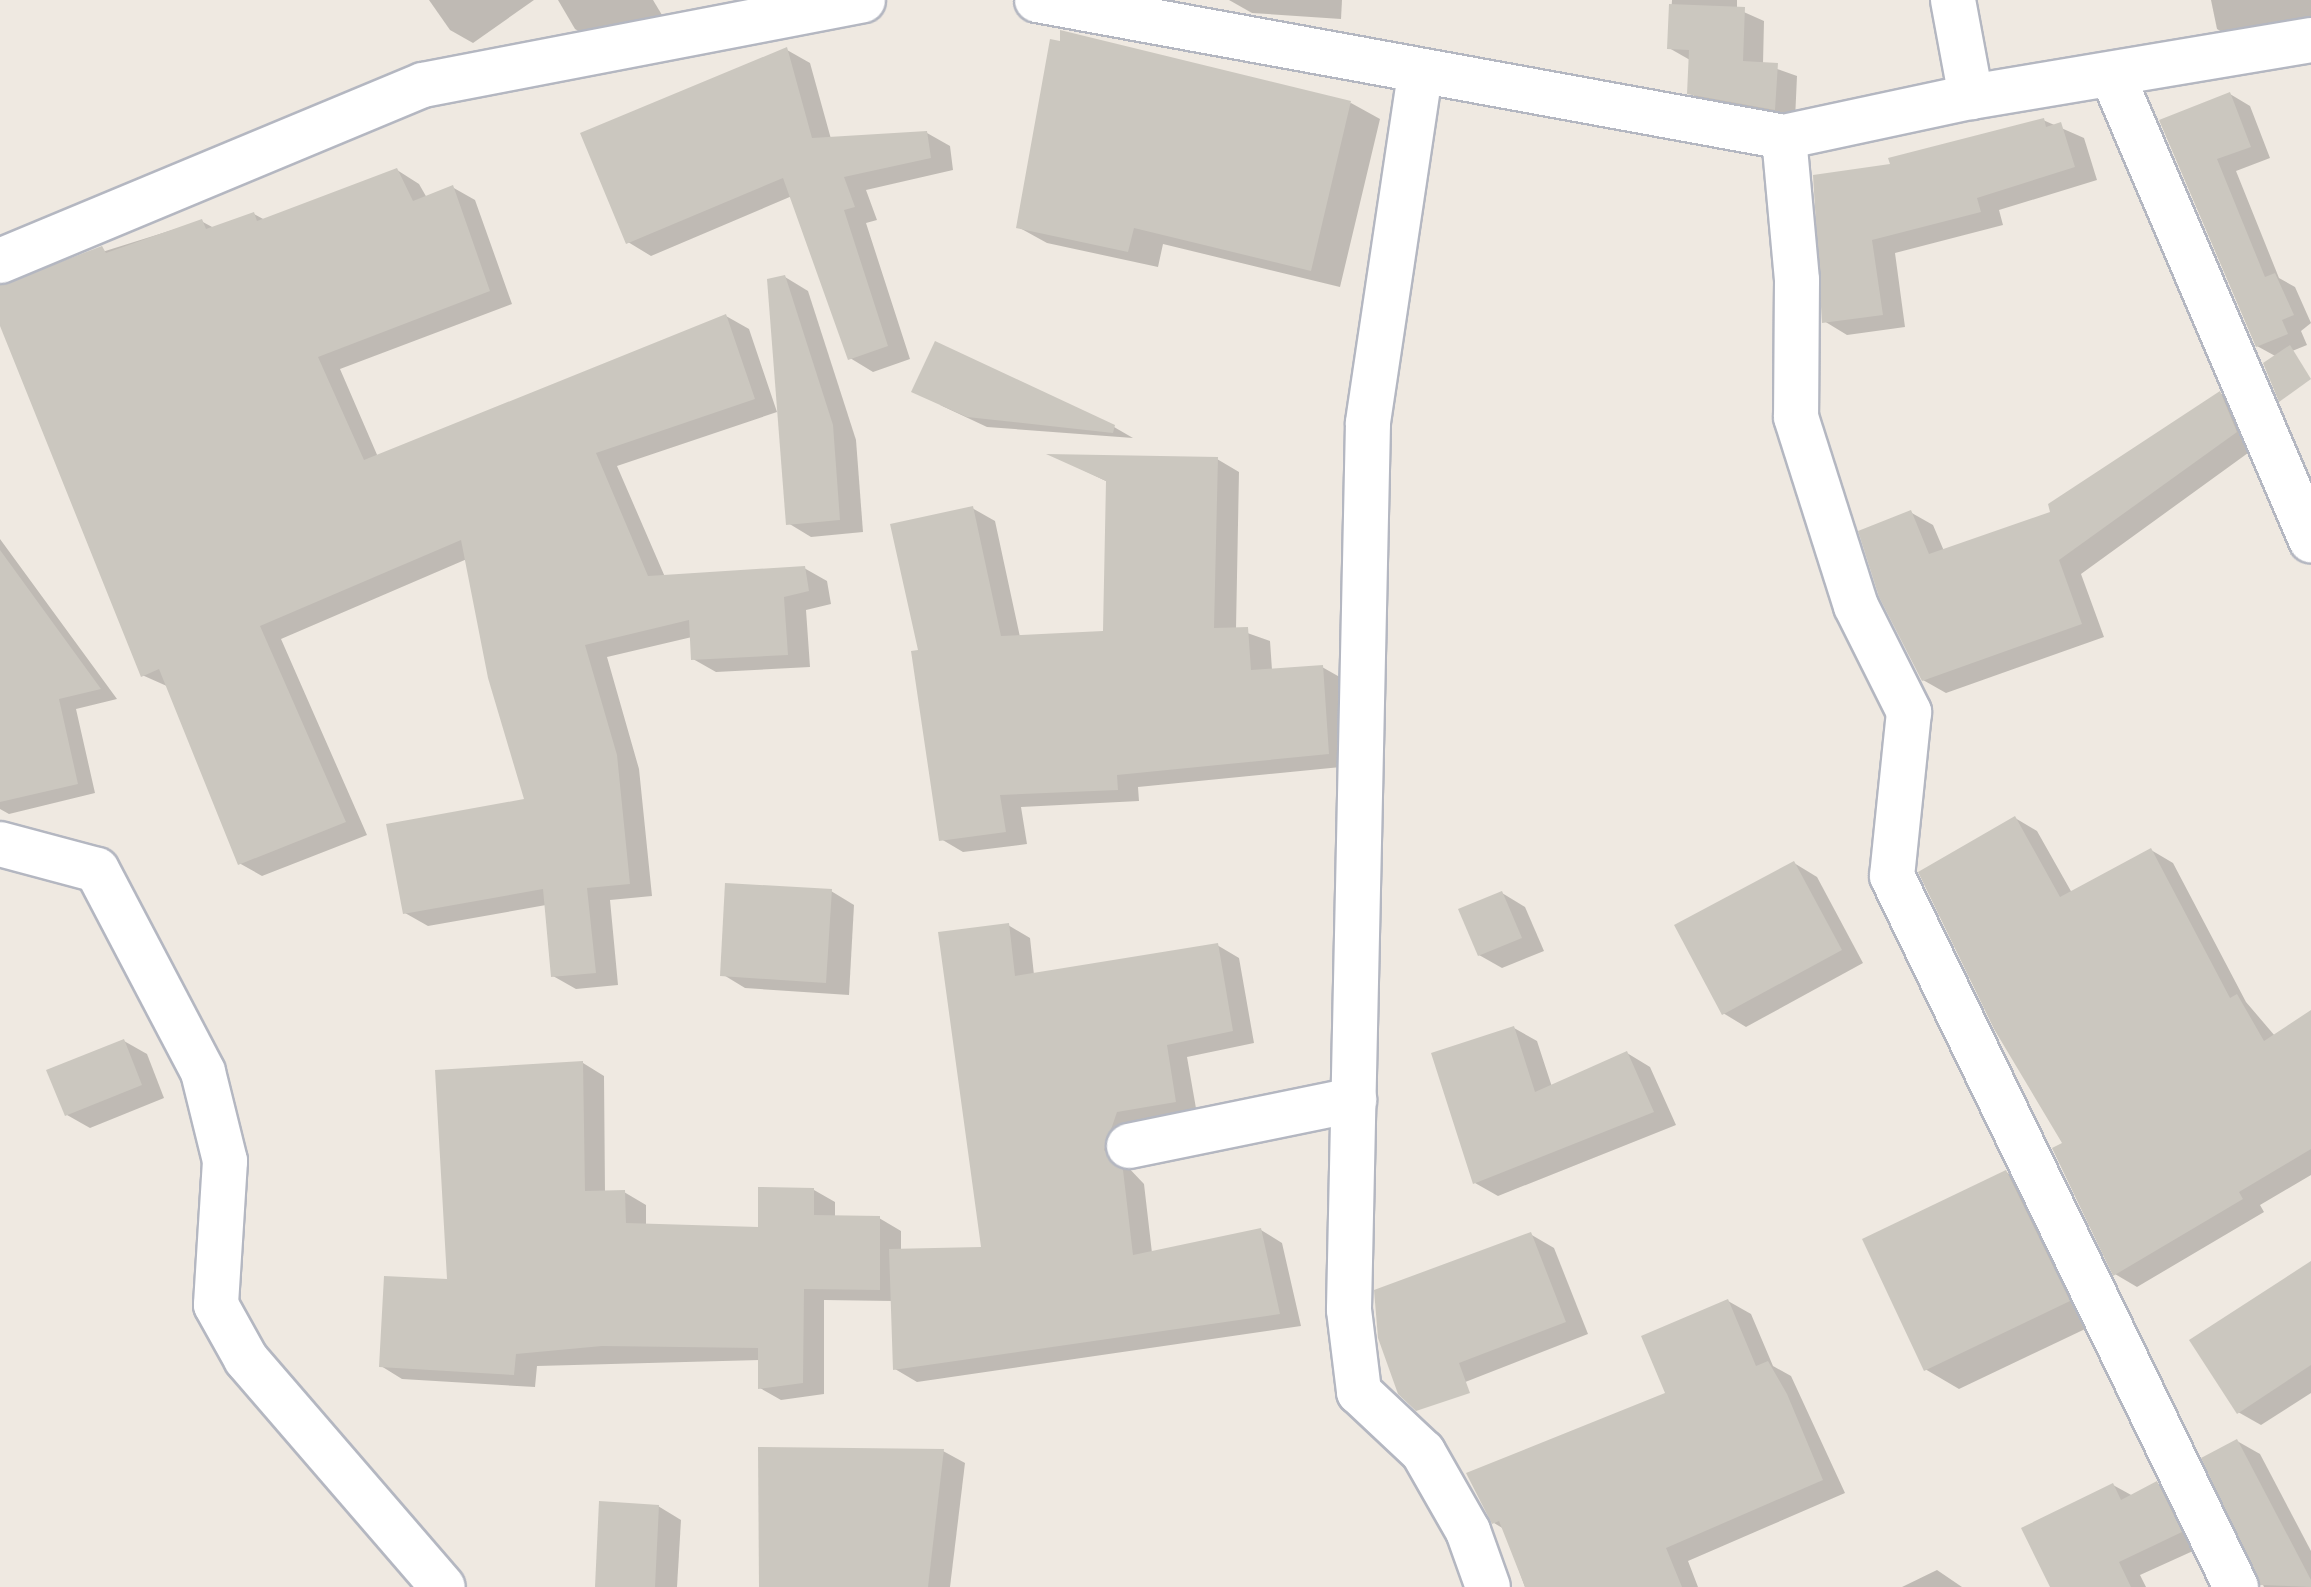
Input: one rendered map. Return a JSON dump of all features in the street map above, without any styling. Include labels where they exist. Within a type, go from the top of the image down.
[{"type":"street","points":[[0,261],[423,85],[863,0]]},
{"type":"street","points":[[1037,0],[1420,74],[1784,137],[1971,97],[2113,77],[2311,40]]},
{"type":"street","points":[[1953,0],[1971,97]]},
{"type":"street","points":[[1420,74],[1368,423],[1349,1310],[1359,1392],[1423,1452],[1468,1531],[1488,1587]]},
{"type":"street","points":[[2113,77],[2311,540]]},
{"type":"street","points":[[1784,137],[1797,280],[1796,417],[1856,606],[1909,712],[1892,876],[2236,1587]]},
{"type":"street","points":[[0,844],[97,870],[203,1072],[225,1161],[216,1305],[246,1359],[443,1587]]},
{"type":"street","points":[[1129,1146],[1354,1100]]},
{"type":"building","points":[[1669,4],[1745,7],[1743,61],[1778,63],[1775,110],[1687,94],[1689,50],[1667,49]]},
{"type":"building","points":[[1060,30],[1351,101],[1311,271],[1134,228],[1128,252],[1016,228],[1050,39],[1060,41]]},
{"type":"building","points":[[787,47],[812,138],[927,131],[931,158],[844,177],[855,207],[844,210],[888,346],[848,360],[783,178],[626,244],[580,133]]},
{"type":"building","points":[[2230,92],[2251,147],[2217,159],[2265,277],[2275,273],[2294,315],[2282,320],[2288,334],[2256,347],[2159,120]]},
{"type":"building","points":[[2044,118],[2046,127],[2061,122],[2075,167],[1977,198],[1981,212],[1872,240],[1883,315],[1822,323],[1813,175],[1890,164],[1888,158]]},
{"type":"building","points":[[397,168],[413,201],[453,185],[490,291],[318,357],[364,460],[726,314],[755,399],[596,453],[648,576],[805,566],[809,591],[784,597],[788,655],[691,660],[689,620],[585,645],[617,755],[630,884],[587,888],[596,973],[551,977],[543,889],[403,914],[386,824],[524,799],[488,678],[461,540],[260,626],[346,822],[238,865],[159,669],[141,677],[0,326],[0,285],[102,246],[106,253],[202,219],[206,229],[254,212],[257,221]]},
{"type":"building","points":[[785,275],[833,425],[840,520],[786,525],[767,279]]},
{"type":"building","points":[[935,341],[1115,425],[1113,433],[967,417],[911,392]]},
{"type":"building","points":[[2290,345],[2311,379],[2279,402],[2263,363]]},
{"type":"building","points":[[2220,391],[2237,432],[2059,560],[2082,624],[1922,681],[1879,597],[1858,531],[1911,510],[1929,554],[2050,512],[2048,504]]},
{"type":"building","points":[[1046,454],[1218,457],[1214,628],[1248,627],[1251,670],[1323,665],[1329,754],[1117,775],[1118,790],[1000,795],[1006,832],[939,841],[911,651],[918,650],[890,524],[973,506],[1001,636],[1103,631],[1106,481]]},
{"type":"building","points":[[0,550],[101,689],[59,699],[78,784],[0,802]]},
{"type":"building","points":[[2015,816],[2060,897],[2151,848],[2230,998],[2237,994],[2264,1041],[2311,1010],[2311,1149],[2239,1192],[2243,1199],[2113,1276],[2052,1148],[2062,1143],[1994,1029],[1918,872]]},
{"type":"building","points":[[1794,861],[1842,950],[1722,1015],[1674,925]]},
{"type":"building","points":[[725,883],[832,889],[826,983],[720,976]]},
{"type":"building","points":[[1502,891],[1522,938],[1478,956],[1458,909]]},
{"type":"building","points":[[1009,923],[1015,976],[1218,943],[1233,1031],[1167,1045],[1176,1102],[1117,1112],[1104,1150],[1123,1170],[1133,1255],[1261,1228],[1280,1314],[893,1370],[889,1249],[981,1247],[938,932]]},
{"type":"building","points":[[1514,1026],[1535,1092],[1627,1051],[1654,1112],[1473,1184],[1431,1053]]},
{"type":"building","points":[[124,1039],[142,1085],[65,1116],[46,1070]]},
{"type":"building","points":[[583,1061],[585,1191],[625,1190],[626,1223],[758,1227],[758,1187],[814,1188],[814,1215],[880,1216],[880,1290],[804,1289],[803,1383],[758,1389],[758,1348],[602,1346],[516,1354],[514,1375],[379,1367],[384,1276],[447,1279],[435,1070]]},
{"type":"building","points":[[2006,1170],[2070,1301],[1924,1371],[1862,1239]]},
{"type":"building","points":[[1531,1232],[1566,1322],[1459,1363],[1470,1393],[1416,1411],[1398,1394],[1378,1338],[1374,1290]]},
{"type":"building","points":[[2311,1261],[2311,1365],[2237,1414],[2189,1340]]},
{"type":"building","points":[[1728,1299],[1756,1366],[1768,1361],[1787,1394],[1823,1480],[1666,1548],[1682,1587],[1525,1587],[1499,1521],[1492,1524],[1466,1473],[1665,1393],[1641,1336]]},
{"type":"building","points":[[2237,1439],[2311,1580],[2311,1587],[2260,1585],[2201,1458]]},
{"type":"building","points":[[758,1447],[944,1449],[928,1587],[759,1587]]},
{"type":"building","points":[[2157,1481],[2182,1532],[2119,1562],[2131,1587],[2050,1587],[2021,1528],[2113,1483],[2121,1500]]},
{"type":"building","points":[[599,1501],[659,1505],[655,1587],[595,1587]]}]
